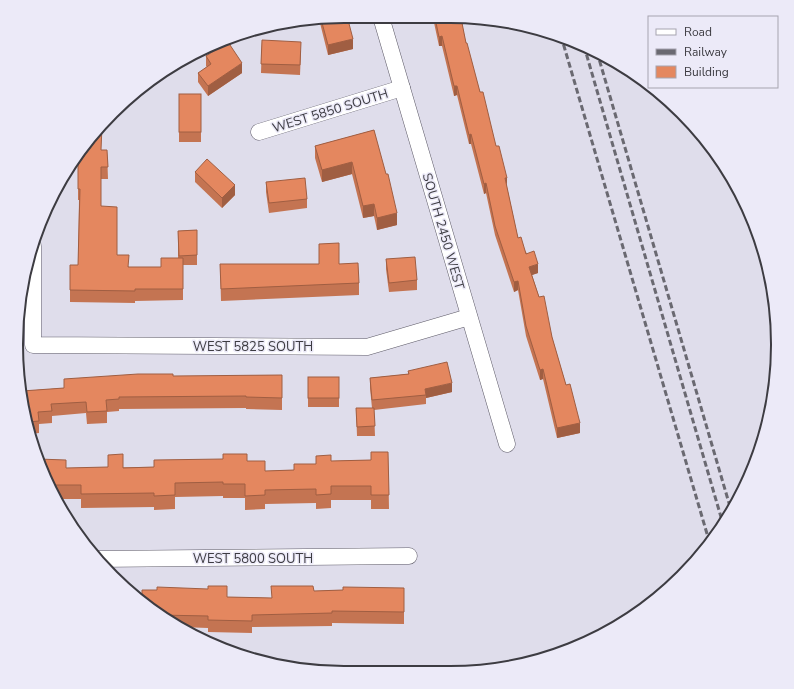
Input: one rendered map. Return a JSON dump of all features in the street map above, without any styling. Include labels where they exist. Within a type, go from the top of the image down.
[{"type":"street","name":"SOUTH 2450 WEST","points":[[383,23],[507,444]]},
{"type":"street","name":"WEST 5850 SOUTH","points":[[259,132],[402,88]]},
{"type":"street","name":"WEST 5825 SOUTH","points":[[33,265],[33,345],[366,347],[469,317]]},
{"type":"street","name":"WEST 5800 SOUTH","points":[[106,559],[409,556]]},
{"type":"building","points":[[349,23],[353,39],[328,45],[322,24]]},
{"type":"building","points":[[436,23],[462,24],[480,92],[483,92],[496,146],[499,146],[507,178],[505,178],[518,238],[521,237],[526,254],[534,251],[538,264],[529,267],[539,297],[544,296],[552,337],[566,385],[570,384],[580,423],[557,428],[543,369],[540,370],[526,326],[518,281],[514,282],[495,226],[486,183],[484,184],[471,134],[469,135],[457,86],[454,86],[442,36],[439,37]]},
{"type":"building","points":[[262,40],[301,42],[300,65],[261,64]]},
{"type":"building","points":[[229,44],[242,63],[208,86],[198,73],[211,64],[206,56],[218,49]]},
{"type":"building","points":[[179,94],[201,94],[201,132],[179,132]]},
{"type":"building","points":[[374,130],[386,174],[388,174],[397,213],[377,218],[374,204],[363,206],[352,162],[322,170],[315,146]]},
{"type":"building","points":[[102,135],[101,150],[107,150],[108,167],[101,167],[101,206],[117,207],[117,255],[129,255],[128,267],[161,267],[161,258],[183,258],[183,289],[135,289],[135,291],[70,290],[70,265],[78,265],[80,189],[78,189],[78,165]]},
{"type":"building","points":[[207,159],[235,185],[222,198],[195,172]]},
{"type":"building","points":[[305,178],[307,199],[269,203],[266,182]]},
{"type":"building","points":[[197,230],[197,255],[179,256],[178,231]]},
{"type":"building","points":[[339,243],[339,264],[358,263],[359,283],[221,289],[220,264],[319,264],[319,244]]},
{"type":"building","points":[[415,257],[417,280],[389,283],[386,259]]},
{"type":"building","points":[[447,362],[452,383],[425,389],[426,395],[372,400],[370,378],[409,374],[408,371]]},
{"type":"building","points":[[138,374],[173,374],[173,376],[282,375],[282,398],[246,396],[119,397],[119,399],[106,400],[107,411],[87,412],[86,402],[51,404],[52,411],[38,412],[39,421],[32,422],[27,391],[64,388],[64,379]]},
{"type":"building","points":[[308,377],[339,377],[339,398],[308,398]]},
{"type":"building","points":[[356,408],[374,408],[375,426],[357,427]]},
{"type":"building","points":[[371,452],[388,452],[389,495],[371,495],[371,486],[331,486],[331,494],[316,495],[316,489],[265,490],[265,495],[245,496],[245,484],[223,484],[223,482],[175,483],[175,495],[154,496],[154,493],[81,494],[81,485],[55,485],[44,459],[66,460],[66,468],[108,467],[108,455],[123,454],[123,468],[154,467],[154,460],[223,459],[223,454],[247,454],[247,461],[265,461],[265,471],[294,470],[294,464],[316,464],[316,456],[331,455],[331,461],[371,460]]},
{"type":"building","points":[[208,586],[227,586],[227,597],[272,598],[271,586],[313,586],[314,591],[343,590],[343,587],[404,588],[404,612],[332,611],[332,613],[252,615],[252,621],[208,620],[208,616],[171,615],[142,594],[142,590],[157,590],[157,587],[208,589]]},
{"type":"railway","points":[[563,44],[708,536]]},
{"type":"railway","points":[[586,53],[721,517]]},
{"type":"railway","points":[[599,60],[729,503]]}]
